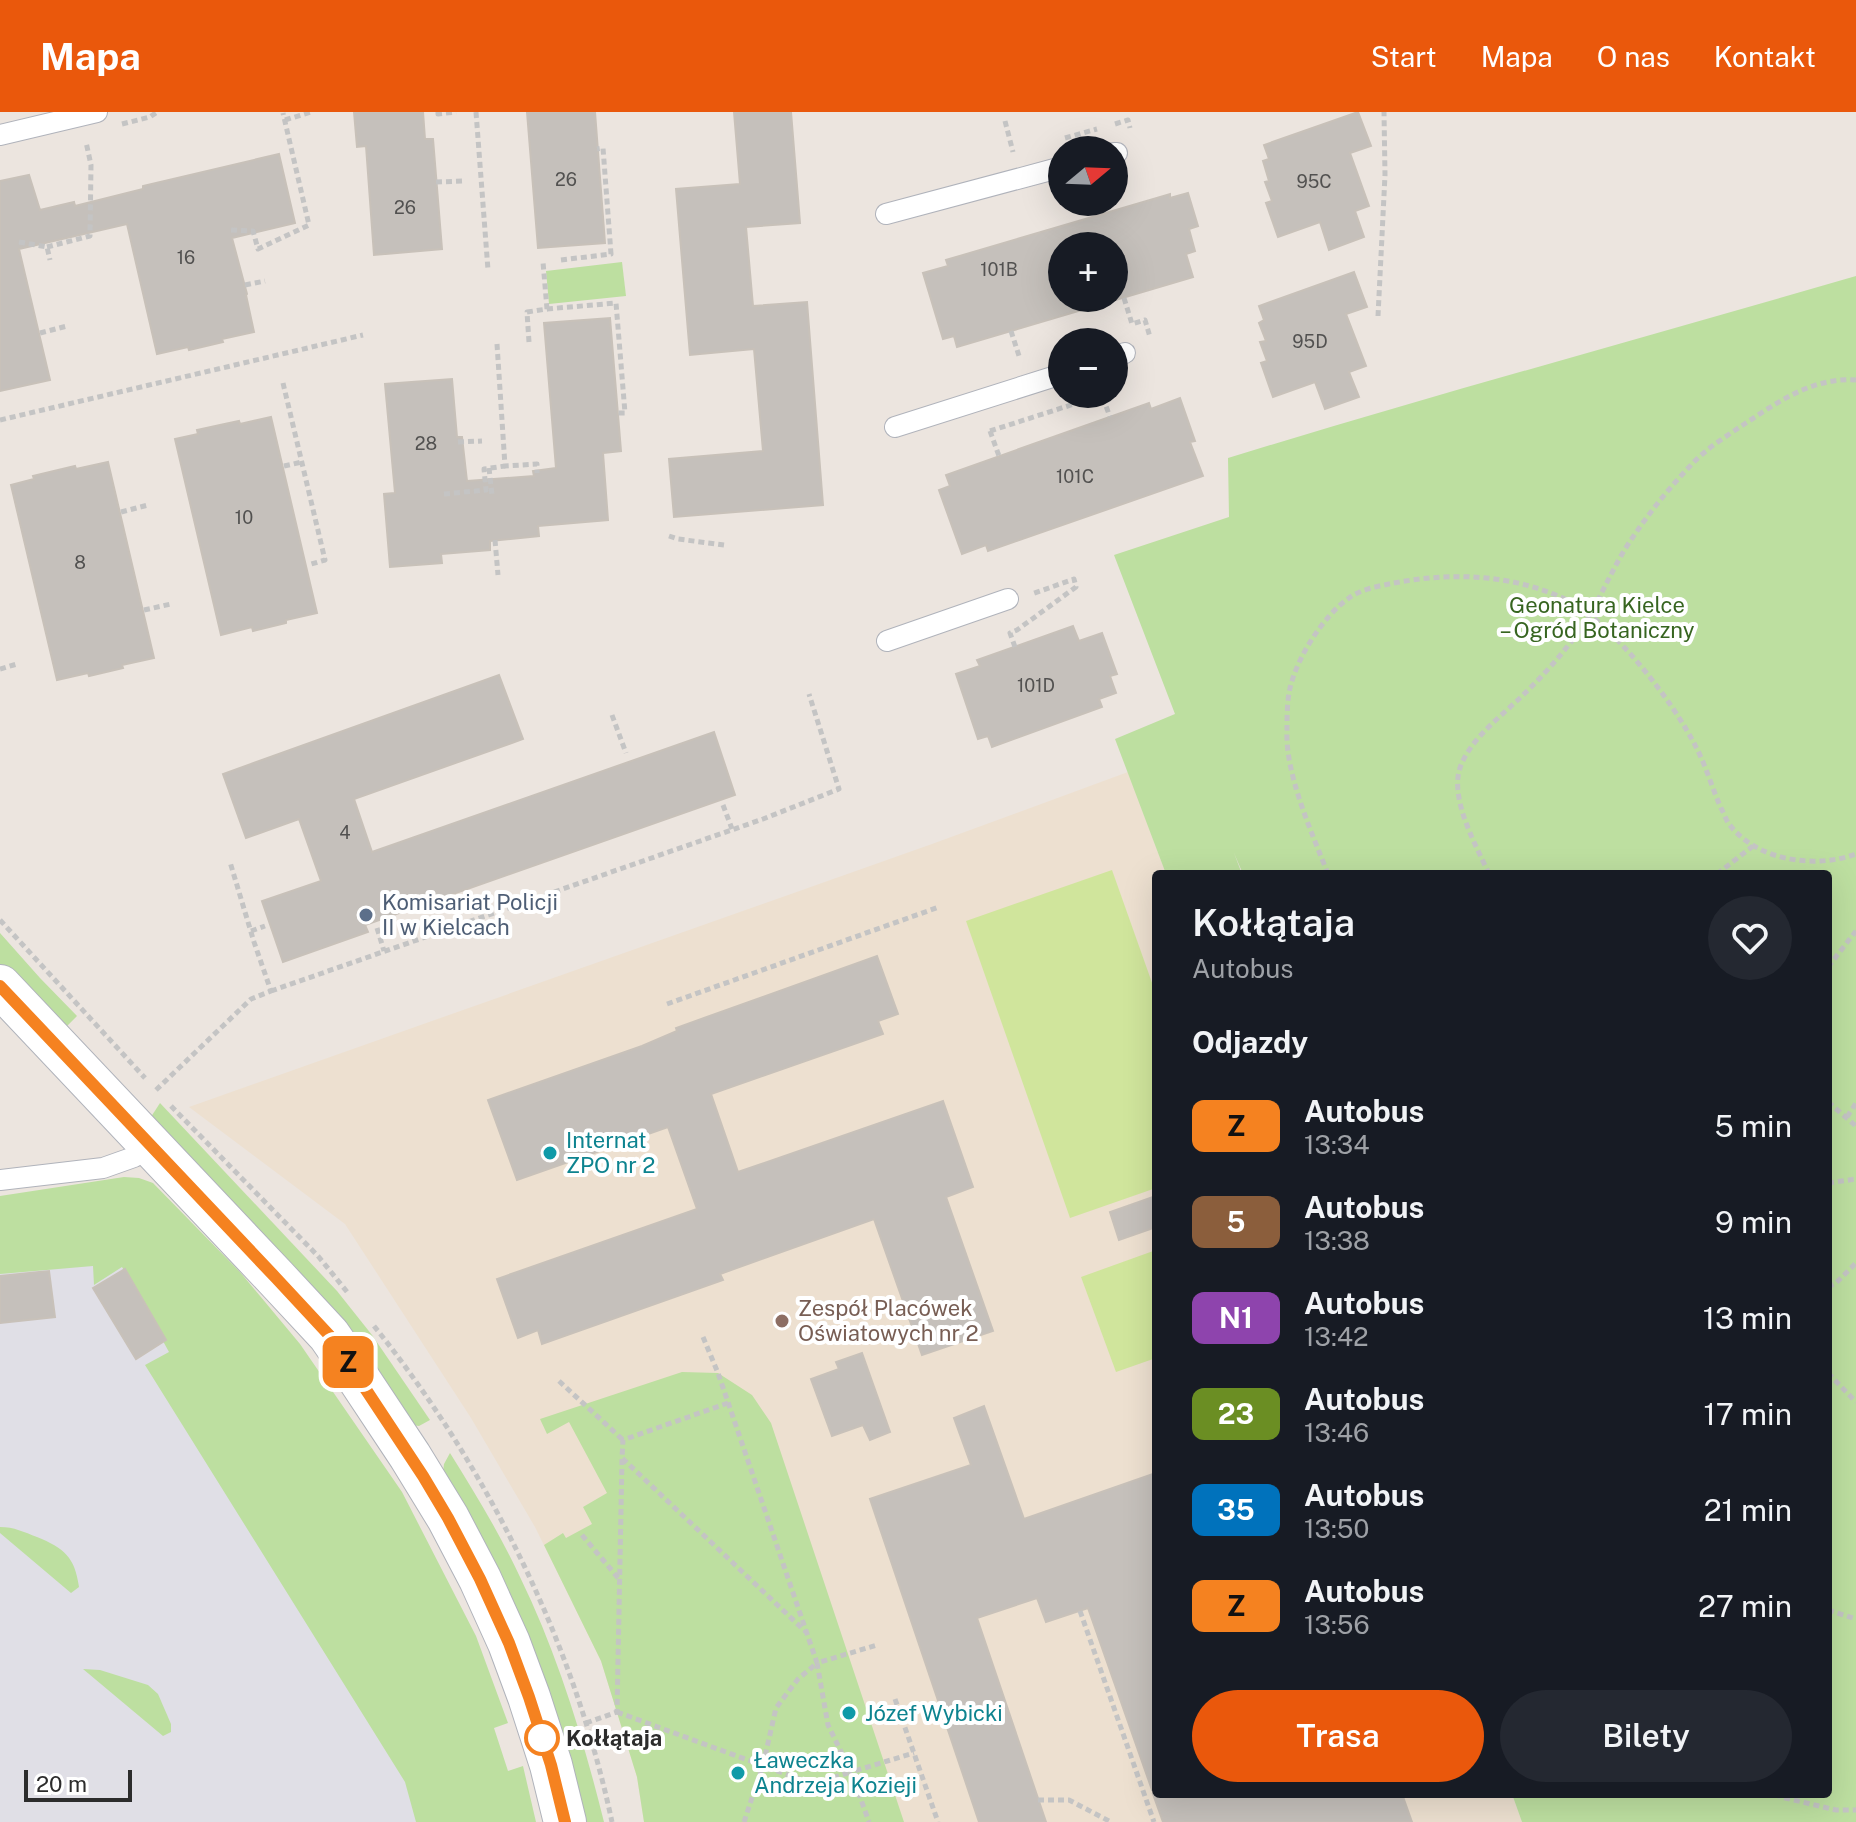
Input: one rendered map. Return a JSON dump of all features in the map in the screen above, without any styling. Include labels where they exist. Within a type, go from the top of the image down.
[{"type":"street","points":[[0,986],[329,1335],[410,1456],[474,1566],[509,1643],[540,1731],[565,1822]]},
{"type":"lane","points":[[0,135],[97,112]]},
{"type":"lane","points":[[886,214],[1048,171]]},
{"type":"lane","points":[[895,427],[1048,378]]},
{"type":"lane","points":[[887,641],[1008,599]]},
{"type":"lane","points":[[0,1180],[103,1168],[134,1157],[150,1145]]},
{"type":"path","points":[[231,230],[253,231],[258,249],[309,225],[284,116],[311,112]]},
{"type":"path","points":[[438,112],[456,112]]},
{"type":"path","points":[[476,112],[488,270]]},
{"type":"path","points":[[1122,112],[1124,121]]},
{"type":"path","points":[[1378,316],[1385,175],[1384,112]]},
{"type":"path","points":[[1071,136],[1128,120],[1130,129]]},
{"type":"path","points":[[1005,121],[1013,152],[1023,149]]},
{"type":"path","points":[[19,242],[47,247],[90,236],[91,165],[83,133]]},
{"type":"path","points":[[561,260],[611,254],[603,148],[597,149]]},
{"type":"path","points":[[436,182],[463,181]]},
{"type":"path","points":[[47,247],[50,260]]},
{"type":"path","points":[[543,262],[547,309]]},
{"type":"path","points":[[245,285],[265,281]]},
{"type":"path","points":[[529,342],[527,312],[616,303],[625,413],[618,413]]},
{"type":"path","points":[[40,333],[67,326]]},
{"type":"path","points":[[1011,331],[1021,360]]},
{"type":"path","points":[[0,420],[363,335]]},
{"type":"path","points":[[497,344],[505,466]]},
{"type":"path","points":[[1487,870],[1460,804],[1460,766],[1481,736],[1573,640],[1591,614],[1624,550],[1653,507],[1694,462],[1728,435],[1785,398],[1817,384],[1856,380]]},
{"type":"path","points":[[283,383],[325,560],[308,565]]},
{"type":"path","points":[[990,431],[1063,408]]},
{"type":"path","points":[[1108,408],[1110,417]]},
{"type":"path","points":[[987,423],[999,456]]},
{"type":"path","points":[[458,442],[482,441]]},
{"type":"path","points":[[284,466],[302,462]]},
{"type":"path","points":[[444,494],[486,490],[484,469],[537,464],[537,473]]},
{"type":"path","points":[[489,468],[492,495]]},
{"type":"path","points":[[121,512],[148,505]]},
{"type":"path","points":[[669,536],[724,545]]},
{"type":"path","points":[[495,540],[498,575]]},
{"type":"path","points":[[1326,870],[1293,776],[1286,733],[1290,688],[1306,648],[1327,618],[1350,597],[1373,588],[1418,578],[1462,576],[1530,585],[1591,614],[1634,659],[1664,697],[1696,748],[1729,824],[1753,846],[1777,857],[1807,861],[1841,860],[1856,854]]},
{"type":"path","points":[[1008,599],[1074,579],[1076,587],[1010,633],[1015,647]]},
{"type":"path","points":[[144,610],[171,604]]},
{"type":"path","points":[[0,669],[17,664]]},
{"type":"path","points":[[156,1090],[251,999],[839,789],[809,694]]},
{"type":"path","points":[[612,715],[626,753]]},
{"type":"path","points":[[723,805],[732,829]]},
{"type":"path","points":[[1722,870],[1753,846]]},
{"type":"path","points":[[230,862],[271,991]]},
{"type":"path","points":[[667,1004],[939,907]]},
{"type":"path","points":[[251,931],[265,926]]},
{"type":"path","points":[[377,928],[384,951]]},
{"type":"path","points":[[1832,962],[1856,931]]},
{"type":"path","points":[[1847,1117],[1856,1103]]},
{"type":"path","points":[[1832,1105],[1856,1126]]},
{"type":"path","points":[[1832,1182],[1856,1179]]},
{"type":"path","points":[[1832,1285],[1856,1263]]},
{"type":"path","points":[[703,1337],[817,1663],[828,1725],[851,1772],[869,1822]]},
{"type":"path","points":[[1832,1377],[1856,1402]]},
{"type":"path","points":[[559,1381],[623,1440]]},
{"type":"path","points":[[623,1440],[728,1403]]},
{"type":"path","points":[[617,1712],[623,1440]]},
{"type":"path","points":[[622,1458],[807,1633]]},
{"type":"path","points":[[582,1535],[619,1579]]},
{"type":"path","points":[[1080,1611],[1154,1822]]},
{"type":"path","points":[[1832,1611],[1856,1619]]},
{"type":"path","points":[[744,1822],[763,1765],[776,1708],[798,1679],[817,1663],[877,1645]]},
{"type":"path","points":[[895,1699],[938,1822]]},
{"type":"path","points":[[586,1723],[617,1712],[813,1784],[914,1753]]},
{"type":"path","points":[[1790,1798],[1836,1810],[1856,1810]]},
{"type":"path","points":[[1038,1800],[1069,1800],[1111,1822]]},
{"type":"shaded area","name":"Zespół Placówek Oświatowych nr 2","points":[[1128,772],[1165,870],[1152,870],[1152,1798],[1513,1798],[1522,1822],[644,1822],[637,1777],[601,1661],[535,1527],[471,1418],[345,1224],[189,1107]]},
{"type":"shaded area","points":[[141,1220],[476,1822],[0,1822],[0,1237]]},
{"type":"green space","points":[[622,262],[626,296],[549,304],[546,271]]},
{"type":"green space","name":"Geonatura Kielce – Ogród Botaniczny","points":[[1856,276],[1856,1822],[1522,1822],[1513,1798],[1832,1798],[1832,870],[1241,870],[1234,853],[1240,870],[1164,870],[1115,739],[1175,714],[1114,555],[1229,517],[1228,458]]},
{"type":"green space","points":[[1112,870],[1152,983],[1152,1189],[1070,1218],[966,921]]},
{"type":"green space","points":[[0,933],[77,1016],[64,1029],[0,964]]},
{"type":"green space","points":[[160,1103],[337,1291],[372,1335],[430,1420],[419,1426],[412,1425],[149,1120]]},
{"type":"green space","points":[[124,1177],[153,1183],[240,1272],[300,1344],[402,1492],[476,1636],[508,1723],[494,1728],[508,1771],[523,1766],[536,1822],[416,1822],[405,1782],[145,1365],[169,1352],[122,1267],[94,1285],[93,1266],[0,1274],[0,1196]]},
{"type":"green space","points":[[1152,1251],[1152,1359],[1116,1372],[1081,1277]]},
{"type":"green space","points":[[682,1372],[718,1373],[752,1395],[771,1423],[904,1822],[644,1822],[637,1777],[601,1661],[544,1545],[563,1533],[566,1538],[592,1524],[583,1507],[607,1493],[569,1422],[547,1434],[540,1419]]},
{"type":"green space","points":[[450,1453],[504,1545],[534,1606],[578,1728],[604,1822],[583,1822],[443,1472]]},
{"type":"green space","points":[[0,1527],[23,1532],[61,1550],[75,1568],[79,1587],[71,1593],[0,1533]]},
{"type":"green space","points":[[83,1669],[100,1670],[148,1685],[158,1694],[171,1724],[171,1732],[163,1736]]},
{"type":"building","points":[[354,112],[423,112],[425,139],[433,139],[442,249],[374,255],[366,146],[357,147]]},
{"type":"building","points":[[527,112],[595,112],[605,243],[538,248]]},
{"type":"building","points":[[734,112],[791,112],[800,223],[746,227],[753,306],[807,302],[823,505],[674,517],[669,459],[763,451],[754,349],[690,355],[676,189],[740,184]]},
{"type":"building","points":[[1358,112],[1371,146],[1350,153],[1369,206],[1355,211],[1364,237],[1329,250],[1320,222],[1278,237],[1266,203],[1272,201],[1265,182],[1269,181],[1263,161],[1269,159],[1264,145]]},
{"type":"building","points":[[279,154],[295,223],[232,238],[254,332],[189,350],[188,347],[157,354],[127,224],[19,249],[50,380],[0,391],[0,181],[29,175],[40,210],[74,202],[75,206],[143,189],[143,186]]},
{"type":"building","points":[[1188,193],[1198,226],[1189,229],[1195,251],[1186,254],[1193,277],[1128,296],[1128,232],[1048,232],[1048,312],[1075,312],[957,347],[954,336],[943,339],[923,273],[948,266],[946,260],[1095,216],[1128,216],[1128,206],[1170,194],[1170,198]]},
{"type":"building","points":[[1354,272],[1367,307],[1346,314],[1366,366],[1349,372],[1359,397],[1325,409],[1315,382],[1273,397],[1261,363],[1267,361],[1260,342],[1266,341],[1259,323],[1264,320],[1259,306]]},
{"type":"building","points":[[610,318],[621,451],[603,453],[608,520],[538,526],[539,536],[490,541],[490,550],[441,554],[442,563],[390,567],[384,494],[395,493],[385,384],[452,379],[457,437],[462,437],[467,481],[534,476],[533,471],[556,468],[544,323]]},
{"type":"building","points":[[1180,398],[1195,441],[1190,442],[1203,476],[988,551],[986,545],[962,554],[939,490],[950,486],[946,475],[1149,403],[1151,409]]},
{"type":"building","points":[[271,417],[317,613],[253,631],[252,627],[221,635],[175,439],[198,434],[197,430]]},
{"type":"building","points":[[108,462],[154,658],[89,676],[88,673],[57,680],[11,485],[75,466],[76,469]]},
{"type":"building","points":[[1073,626],[1079,641],[1102,633],[1117,674],[1110,676],[1116,693],[1099,699],[1102,707],[992,747],[988,736],[978,739],[956,674],[980,666],[977,660]]},
{"type":"building","points":[[499,675],[523,739],[354,799],[372,852],[714,732],[735,795],[365,925],[368,932],[283,962],[262,901],[321,881],[299,819],[246,838],[223,774]]},
{"type":"building","name":"Internat ZPO nr 2","points":[[877,956],[898,1014],[878,1021],[883,1034],[711,1094],[738,1172],[943,1101],[973,1187],[946,1197],[993,1331],[922,1355],[874,1219],[720,1274],[723,1280],[542,1344],[538,1330],[518,1338],[497,1279],[697,1209],[668,1127],[517,1180],[488,1100],[642,1046],[677,1031],[676,1028]]},
{"type":"building","points":[[1152,1197],[1152,1228],[1119,1240],[1110,1212]]},
{"type":"building","points":[[125,1269],[166,1340],[136,1359],[93,1288]]},
{"type":"building","points":[[49,1271],[55,1317],[0,1323],[0,1276]]},
{"type":"building","points":[[862,1353],[890,1432],[870,1440],[863,1425],[832,1436],[811,1379],[839,1369],[836,1362]]},
{"type":"building","points":[[984,1406],[1024,1519],[1152,1474],[1152,1790],[1088,1608],[1046,1622],[1037,1598],[977,1618],[1046,1822],[979,1822],[870,1499],[971,1465],[954,1418]]},
{"type":"building","points":[[1154,1798],[1403,1798],[1412,1822],[1163,1822]]},
{"type":"bus line","name":"Z","points":[[0,986],[329,1335],[347,1361],[423,1476],[480,1579],[529,1697],[565,1822]]},
{"type":"place","name":"Komisariat Policji II w Kielcach","points":[[366,915]]},
{"type":"place","name":"Internat ZPO nr 2","points":[[550,1153]]},
{"type":"place","name":"Zespół Placówek Oświatowych nr 2","points":[[782,1321]]},
{"type":"place","name":"Józef Wybicki","points":[[849,1713]]},
{"type":"place","name":"Kołłątaja","points":[[542,1738]]},
{"type":"place","name":"Ławeczka Andrzeja Kozieji","points":[[738,1773]]}]
